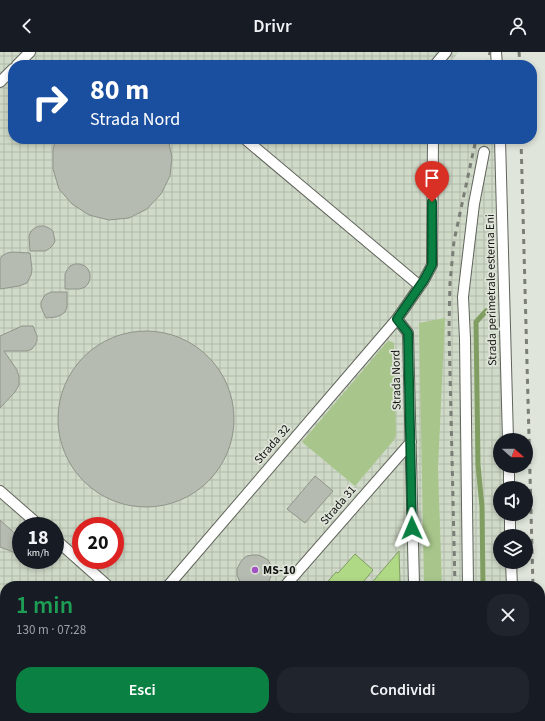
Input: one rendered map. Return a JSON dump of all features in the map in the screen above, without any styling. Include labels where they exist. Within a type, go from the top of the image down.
[{"type":"lane","points":[[22,60],[30,52]]},
{"type":"lane","points":[[439,60],[446,52]]},
{"type":"lane","points":[[0,82],[8,74]]},
{"type":"lane","points":[[251,144],[420,286]]},
{"type":"lane","points":[[397,319],[424,280],[432,265],[433,144]]},
{"type":"lane","name":"Strada perimetrale esterna Eni","points":[[500,144],[508,433]]},
{"type":"lane","points":[[468,581],[465,339],[463,297],[474,204],[484,152]]},
{"type":"lane","name":"Strada Nord","points":[[397,319],[408,333],[414,581]]},
{"type":"lane","name":"Strada 32","points":[[172,581],[397,319]]},
{"type":"lane","name":"Strada 31","points":[[289,581],[410,442]]},
{"type":"lane","points":[[0,491],[30,517]]},
{"type":"lane","points":[[64,548],[102,581]]},
{"type":"lane","points":[[511,569],[512,581]]},
{"type":"shaded area","points":[[0,52],[459,52],[452,60],[8,60],[8,144],[497,144],[503,433],[493,433],[493,473],[504,473],[505,481],[493,481],[493,521],[505,521],[506,529],[493,529],[493,569],[507,569],[507,581],[0,581]]},
{"type":"shaded area","points":[[445,318],[438,468],[442,581],[424,581],[419,323]]},
{"type":"shaded area","points":[[389,341],[394,343],[396,435],[394,440],[355,486],[302,442]]},
{"type":"shaded area","points":[[399,551],[400,581],[373,581]]},
{"type":"shaded area","points":[[355,554],[373,570],[364,581],[328,581],[336,572],[338,573]]},
{"type":"building","points":[[54,144],[169,144],[172,157],[170,176],[161,194],[147,209],[129,218],[109,220],[89,215],[72,204],[59,189],[53,169]]},
{"type":"building","points":[[39,226],[44,226],[53,231],[55,241],[49,249],[45,251],[30,251],[29,236],[31,231]]},
{"type":"building","points":[[7,253],[30,253],[32,269],[31,275],[27,283],[0,289],[0,259]]},
{"type":"building","points":[[80,264],[88,269],[90,279],[88,284],[80,289],[65,289],[65,274],[70,266]]},
{"type":"building","points":[[51,292],[67,292],[67,307],[65,312],[61,315],[46,318],[41,307],[41,302],[45,295]]},
{"type":"building","points":[[22,326],[33,326],[37,336],[37,341],[32,349],[27,351],[4,351],[17,370],[19,385],[15,392],[0,408],[0,336]]},
{"type":"building","points":[[146,331],[163,333],[180,338],[202,351],[214,363],[227,385],[232,402],[234,419],[232,436],[227,453],[214,475],[202,487],[180,500],[163,505],[146,507],[129,505],[112,500],[90,487],[78,475],[65,453],[60,436],[58,419],[60,402],[65,385],[78,363],[90,351],[112,338],[129,333]]},
{"type":"building","points":[[315,476],[333,491],[305,523],[287,509]]},
{"type":"building","points":[[0,520],[12,531],[12,552],[0,547]]},
{"type":"building","name":"MS-10","points":[[258,555],[268,560],[272,570],[269,581],[240,581],[237,575],[237,569],[243,559],[247,556]]},
{"type":"waterway","points":[[483,581],[482,507],[478,465],[476,322],[486,311]]},
{"type":"railway","points":[[489,60],[490,52]]},
{"type":"railway","points":[[519,52],[520,60]]},
{"type":"railway","points":[[455,581],[449,329],[450,283],[454,241],[475,144]]},
{"type":"railway","points":[[521,144],[533,581]]},
{"type":"place","name":"MS-10","points":[[255,570]]},
{"type":"route","points":[[412,528],[408,333],[397,319],[424,280],[432,265],[432,202]]}]
